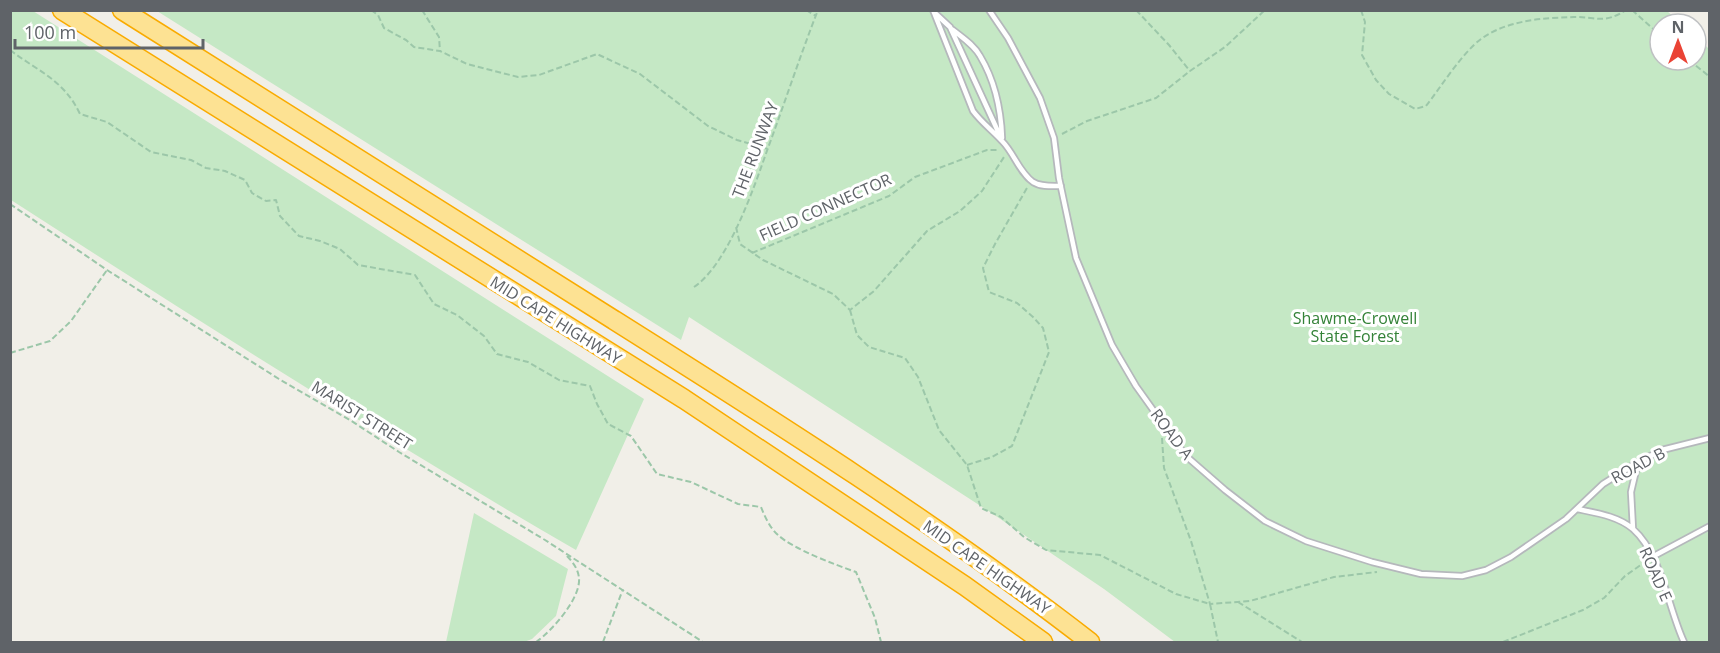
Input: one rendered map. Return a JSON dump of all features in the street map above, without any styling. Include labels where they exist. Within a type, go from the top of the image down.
[{"type":"highway","name":"MID CAPE HIGHWAY","points":[[62,10],[684,399],[965,586],[1043,642]]},
{"type":"highway","name":"MID CAPE HIGHWAY","points":[[123,10],[868,483],[1031,597],[1090,642]]},
{"type":"lane","name":"ROAD A","points":[[989,10],[1008,38],[1040,98],[1054,138],[1076,258],[1112,345],[1186,456],[1225,490],[1265,521],[1306,541],[1421,574],[1462,576],[1486,570],[1511,557],[1577,509]]},
{"type":"lane","points":[[934,11],[969,42],[980,56],[998,100],[1002,141]]},
{"type":"lane","points":[[934,11],[973,111],[1009,149],[1022,170],[1034,183],[1061,186]]},
{"type":"lane","points":[[950,27],[1002,141]]},
{"type":"lane","name":"ROAD B","points":[[1577,509],[1603,483],[1638,462],[1662,450],[1710,438]]},
{"type":"lane","points":[[1632,529],[1631,492],[1638,462]]},
{"type":"lane","name":"ROAD E","points":[[1577,509],[1611,517],[1632,529],[1652,557],[1684,642]]},
{"type":"lane","points":[[1652,557],[1710,526]]},
{"type":"path","points":[[371,10],[378,15],[384,28],[414,47],[440,51],[467,64],[518,77],[538,75],[597,54],[640,74],[684,110],[708,126],[737,140],[768,149]]},
{"type":"path","points":[[422,10],[439,37],[440,51]]},
{"type":"path","points":[[778,10],[794,10]]},
{"type":"path","points":[[806,10],[816,16]]},
{"type":"path","name":"THE RUNWAY","points":[[694,287],[703,281],[720,257],[753,192],[818,10]]},
{"type":"path","points":[[1136,10],[1190,71]]},
{"type":"path","points":[[1054,138],[1088,121],[1156,98],[1225,47],[1265,10]]},
{"type":"path","points":[[1361,10],[1365,22],[1362,56],[1376,80],[1389,94],[1415,109],[1426,106],[1455,67],[1480,39],[1500,28],[1529,20],[1578,17],[1606,20],[1626,10]]},
{"type":"path","points":[[1632,10],[1648,24]]},
{"type":"path","points":[[10,50],[55,80],[72,98],[80,114],[106,122],[151,152],[191,160],[206,168],[225,171],[246,180],[252,193],[266,201],[276,200],[280,216],[299,236],[340,249],[358,265],[415,275],[434,304],[457,315],[484,336],[497,354],[528,362],[559,381],[590,386],[609,424],[631,436],[657,474],[691,482],[738,504],[760,507],[768,524],[779,536],[832,564],[856,572],[875,618],[881,642]]},
{"type":"path","points":[[850,310],[874,291],[927,231],[960,211],[982,191],[1009,149]]},
{"type":"path","name":"FIELD CONNECTOR","points":[[752,253],[889,196],[915,177],[987,150],[1009,149]]},
{"type":"path","points":[[967,465],[992,457],[1012,446],[1049,352],[1043,328],[1017,303],[989,292],[983,268],[1031,180]]},
{"type":"path","name":"MARIST STREET","points":[[10,204],[107,270],[279,380],[350,420],[562,551],[703,642]]},
{"type":"path","points":[[736,227],[740,244],[752,253],[833,294],[850,310],[856,335],[869,347],[904,358],[918,376],[939,430],[967,465],[981,508],[1001,518],[1024,537],[1046,550],[1100,555],[1176,594],[1210,604],[1238,602],[1276,595],[1334,577],[1398,568]]},
{"type":"path","points":[[10,353],[50,341],[71,321],[107,270]]},
{"type":"path","points":[[1161,421],[1164,468],[1191,541],[1210,604],[1218,642]]},
{"type":"path","points":[[536,642],[557,625],[578,589],[579,579],[576,568],[562,551]]},
{"type":"path","points":[[1503,642],[1583,610],[1604,598],[1624,576],[1652,557]]},
{"type":"path","points":[[603,642],[622,589]]},
{"type":"path","points":[[1238,602],[1302,642]]},
{"type":"green space","points":[[10,11],[33,11],[644,399],[576,550],[291,378],[11,200]]},
{"type":"green space","name":"Shawme-Crowell State Forest","points":[[157,11],[1667,11],[1648,12],[1648,72],[1708,72],[1709,49],[1709,642],[1175,642],[1104,589],[993,514],[689,317],[681,340]]},
{"type":"green space","points":[[474,513],[568,569],[556,616],[532,639],[524,642],[446,642]]}]
